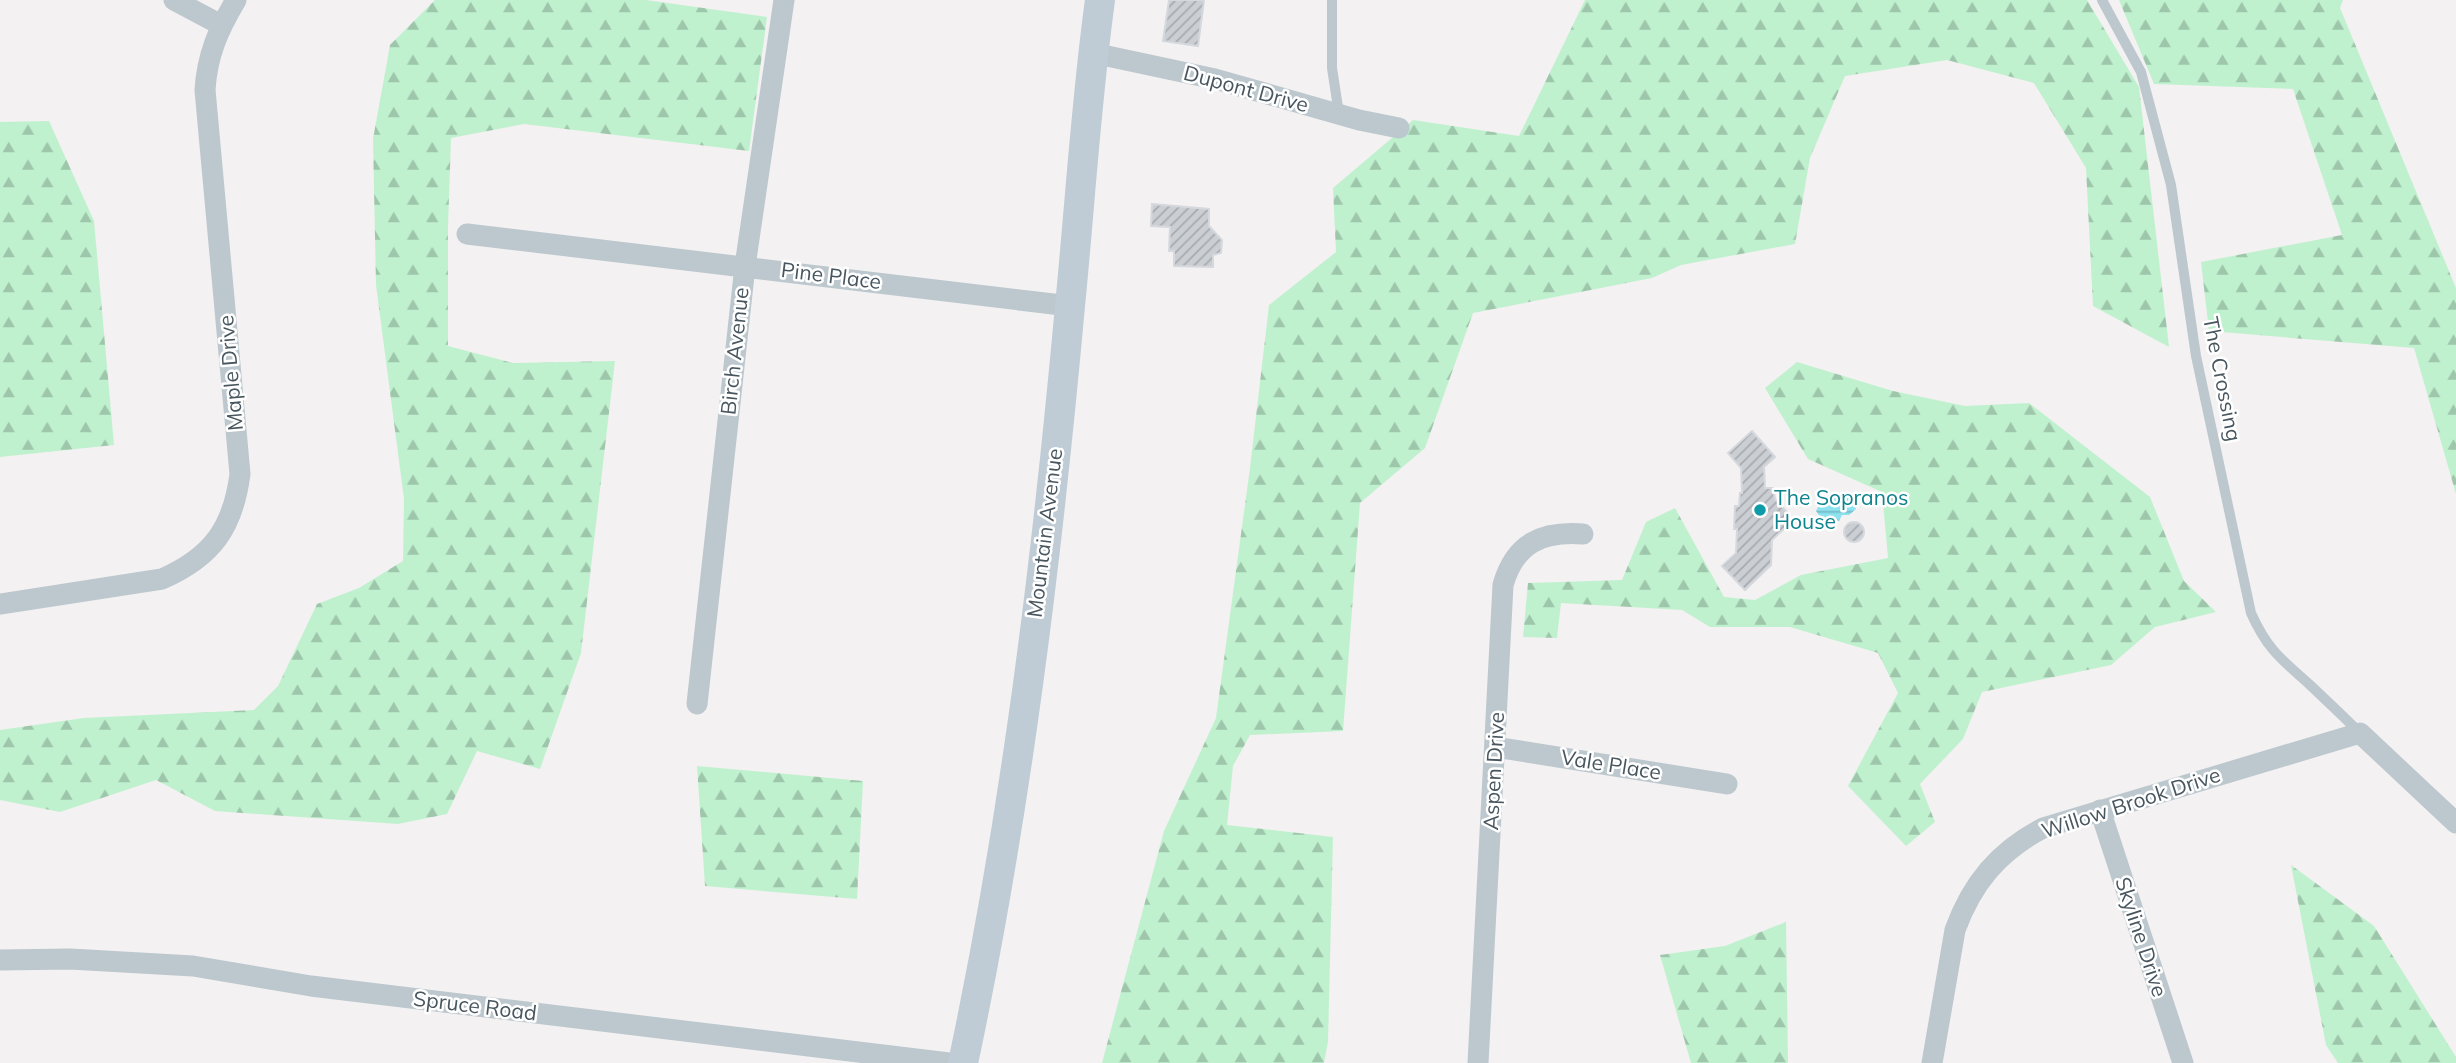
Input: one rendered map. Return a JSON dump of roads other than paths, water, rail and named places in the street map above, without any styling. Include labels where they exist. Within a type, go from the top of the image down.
[{"type":"street","points":[[174,0],[221,25]]},
{"type":"street","name":"Maple Drive","points":[[0,604],[162,579],[184,569],[202,556],[218,539],[230,519],[240,474],[205,90],[209,58],[221,25],[236,0]]},
{"type":"street","name":"Birch Avenue","points":[[697,704],[745,265],[784,0]]},
{"type":"street","name":"Mountain Avenue","points":[[963,1063],[996,890],[1040,586],[1100,0]]},
{"type":"street","name":"Dupont Drive","points":[[1093,53],[1215,79],[1399,128]]},
{"type":"street","name":"Pine Place","points":[[467,233],[1070,306]]},
{"type":"street","name":"Aspen Drive","points":[[1478,1063],[1502,598],[1506,573],[1520,552],[1538,539],[1548,535],[1583,534]]},
{"type":"street","points":[[2360,733],[2456,823]]},
{"type":"street","name":"Willow Brook Drive","points":[[1932,1063],[1955,930],[1970,893],[1995,861],[2026,837],[2099,810],[2360,733]]},
{"type":"street","name":"Vale Place","points":[[1495,747],[1727,784]]},
{"type":"street","name":"Skyline Drive","points":[[2099,810],[2183,1063]]},
{"type":"street","name":"Spruce Road","points":[[0,960],[70,959],[192,966],[312,986],[949,1063]]},
{"type":"lane","points":[[1332,0],[1332,68],[1339,114]]},
{"type":"lane","name":"The Crossing","points":[[2102,0],[2141,72],[2171,185],[2196,356],[2245,595],[2251,613],[2259,631],[2280,660],[2360,733]]},
{"type":"water","points":[[1831,493],[1853,495],[1856,509],[1849,515],[1842,515],[1839,521],[1822,519],[1816,511],[1821,501]]},
{"type":"place","name":"The Sopranos House","points":[[1760,510]]}]
